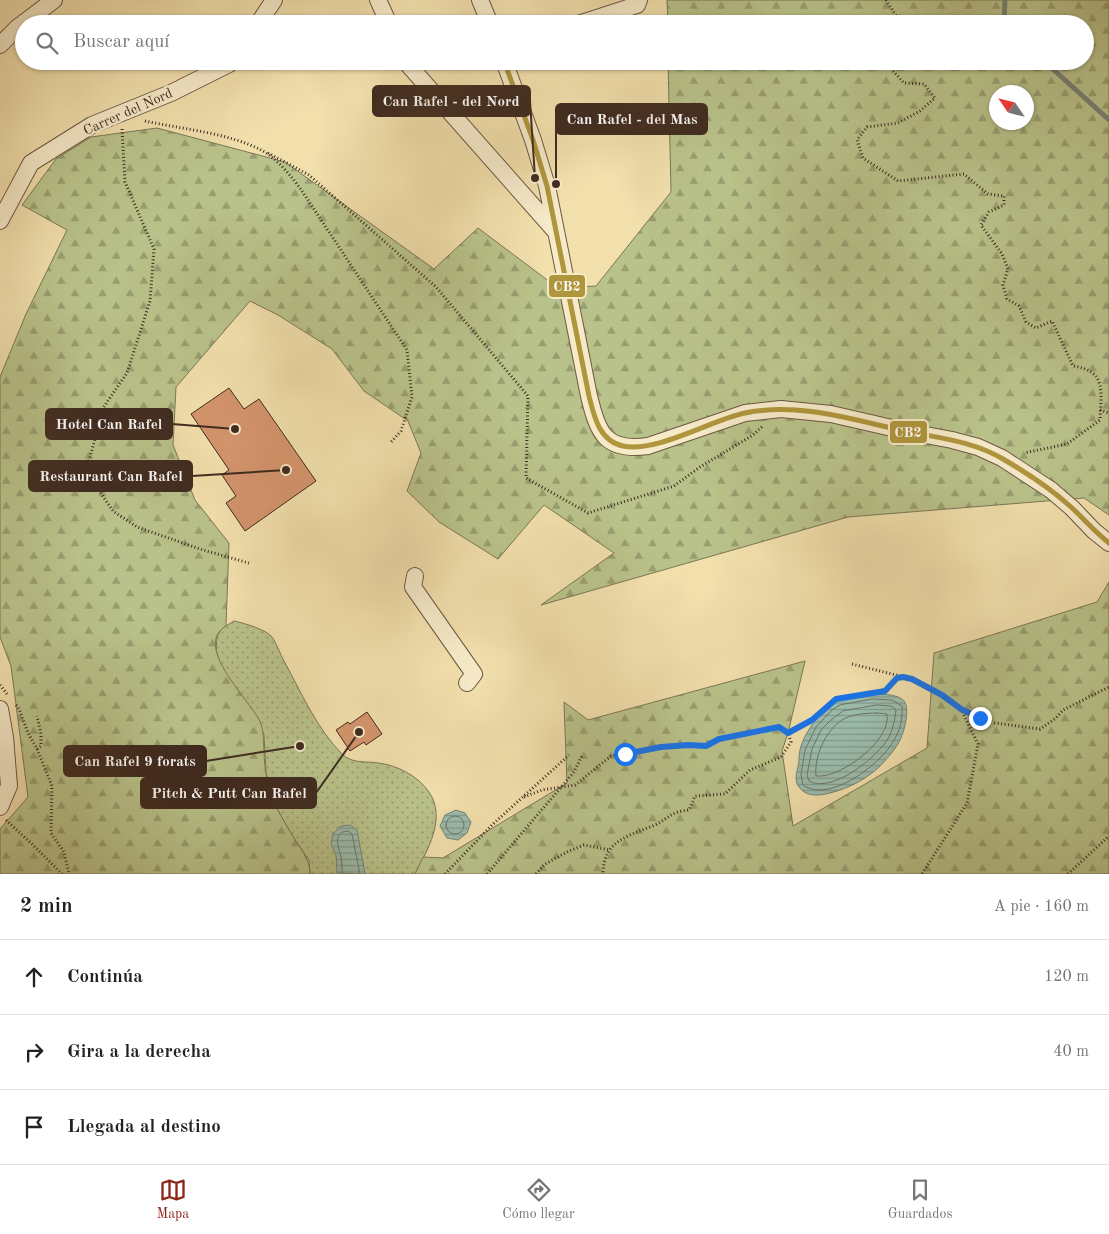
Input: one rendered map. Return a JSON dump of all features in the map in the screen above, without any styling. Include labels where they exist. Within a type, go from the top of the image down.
[{"type":"street","points":[[34,15],[54,0]]},
{"type":"street","points":[[264,15],[274,0]]},
{"type":"street","points":[[378,0],[385,15]]},
{"type":"street","points":[[480,0],[486,15]]},
{"type":"street","points":[[606,15],[637,5],[639,0]]},
{"type":"street","points":[[0,44],[15,30]]},
{"type":"street","name":"Carrer del Nord","points":[[0,221],[31,163],[92,125],[121,115],[218,70]]},
{"type":"street","points":[[413,70],[557,232]]},
{"type":"street","points":[[507,70],[548,186],[589,396],[599,430],[608,440],[620,447],[648,446],[745,413],[781,409],[831,414],[952,440],[978,447],[1002,458],[1051,490],[1109,543]]},
{"type":"street","points":[[415,576],[414,587],[474,674],[467,683]]},
{"type":"street","points":[[0,807],[9,786],[5,738],[8,703]]},
{"type":"path","points":[[886,0],[895,15]]},
{"type":"path","points":[[892,70],[904,83],[924,84],[935,98],[920,111],[898,123],[867,127],[857,140],[864,158],[898,181],[964,174],[988,194],[1004,196],[1004,205],[990,212],[981,225],[1002,254],[1008,269],[1003,285],[1007,299],[1019,306],[1026,322],[1036,328],[1052,321],[1073,366],[1087,368],[1098,376],[1100,420],[1067,444],[1002,458]]},
{"type":"path","points":[[249,563],[203,550],[137,527],[112,511],[96,486],[89,461],[103,408],[127,373],[150,301],[154,249],[125,182],[121,115],[146,122],[223,137],[262,150],[308,175],[436,287],[528,396],[526,478],[588,513],[674,486],[700,467],[728,452],[753,435],[781,409]]},
{"type":"path","points":[[262,150],[287,171],[302,191],[406,350],[412,397],[401,430],[391,442]]},
{"type":"path","points":[[1100,410],[1109,413]]},
{"type":"path","points":[[852,664],[912,679],[942,695],[961,709],[995,723],[1040,729],[1064,710],[1109,687]]},
{"type":"path","points":[[788,733],[812,720],[836,699],[885,691],[897,678],[903,677]]},
{"type":"path","points":[[0,685],[8,703],[19,709],[28,733],[38,749],[52,786],[51,832],[64,852],[68,874]]},
{"type":"path","points":[[922,874],[967,803],[978,744],[961,709]]},
{"type":"path","points":[[37,716],[41,734],[41,746],[38,749]]},
{"type":"path","points":[[524,797],[542,790],[574,785],[611,756],[661,747],[706,746],[719,739],[779,727],[788,733],[791,742],[781,757],[750,770],[725,794],[695,796],[689,810],[675,811],[657,823],[623,838],[610,850],[605,858],[604,874]]},
{"type":"path","points":[[445,874],[492,825],[569,755]]},
{"type":"path","points":[[487,874],[574,772],[582,756]]},
{"type":"path","points":[[0,815],[62,874]]},
{"type":"path","points":[[1068,874],[1109,836]]},
{"type":"path","points":[[536,874],[545,864],[568,851],[584,845],[610,850]]},
{"type":"green space","points":[[667,0],[1109,0],[1109,515],[1084,498],[848,517],[541,605],[614,553],[544,505],[498,559],[439,522],[407,491],[421,453],[408,421],[364,391],[332,349],[278,315],[250,301],[176,387],[173,445],[195,500],[229,543],[226,626],[217,635],[216,647],[227,675],[256,714],[261,724],[266,772],[271,793],[281,816],[306,858],[310,874],[0,874],[0,829],[28,797],[11,666],[0,637],[0,377],[26,314],[67,230],[22,205],[56,159],[91,137],[157,128],[285,162],[434,269],[478,228],[558,288],[596,286],[671,192],[668,70],[1094,70],[1094,15],[668,15]]},
{"type":"green space","points":[[1109,582],[1109,874],[415,874],[423,857],[443,858],[567,783],[564,702],[588,720],[805,661],[782,751],[793,826],[927,748],[934,653],[1097,602]]},
{"type":"green space","points":[[234,621],[260,629],[272,637],[317,722],[342,754],[355,761],[385,764],[400,769],[413,776],[429,792],[434,802],[436,823],[425,855],[415,874],[310,874],[309,860],[291,834],[276,807],[270,789],[266,772],[264,735],[252,709],[225,673],[219,660],[216,650],[217,637],[221,629]]},
{"type":"water","points":[[872,694],[895,696],[905,702],[907,713],[905,726],[896,748],[878,768],[852,785],[821,795],[805,793],[797,784],[796,778],[800,751],[809,729],[820,714],[833,703],[851,697]]},
{"type":"water","points":[[456,810],[465,813],[471,822],[467,833],[458,840],[447,838],[440,826],[445,815]]},
{"type":"water","points":[[350,825],[357,830],[365,874],[337,873],[336,855],[331,844],[333,834],[341,826]]},
{"type":"building","points":[[229,388],[244,409],[259,399],[316,481],[245,531],[226,503],[236,496],[222,475],[229,470],[191,414]]},
{"type":"building","points":[[367,712],[382,734],[366,745],[364,742],[350,751],[336,730],[348,722],[350,724]]},
{"type":"waterway","points":[[1004,15],[1005,0]]},
{"type":"waterway","points":[[1054,70],[1109,120]]},
{"type":"transit line","name":"CB2","points":[[507,70],[533,140],[547,186],[589,396],[599,427],[608,439],[623,446],[652,445],[731,417],[765,410],[806,411],[846,418],[968,444],[992,453],[1055,493],[1109,543]]},
{"type":"place","name":"Can Rafel - del Nord","points":[[535,178]]},
{"type":"place","name":"Can Rafel - del Mas","points":[[556,184]]},
{"type":"place","name":"Hotel Can Rafel","points":[[235,429]]},
{"type":"place","name":"Restaurant Can Rafel","points":[[286,470]]},
{"type":"place","name":"Pitch & Putt Can Rafel","points":[[359,732]]},
{"type":"place","name":"Can Rafel 9 forats","points":[[300,746]]},
{"type":"route","points":[[625,754],[661,747],[706,746],[719,739],[779,727],[788,733],[812,720],[836,699],[885,691],[897,678],[903,677],[912,679],[942,695],[961,709],[980,718]]}]
